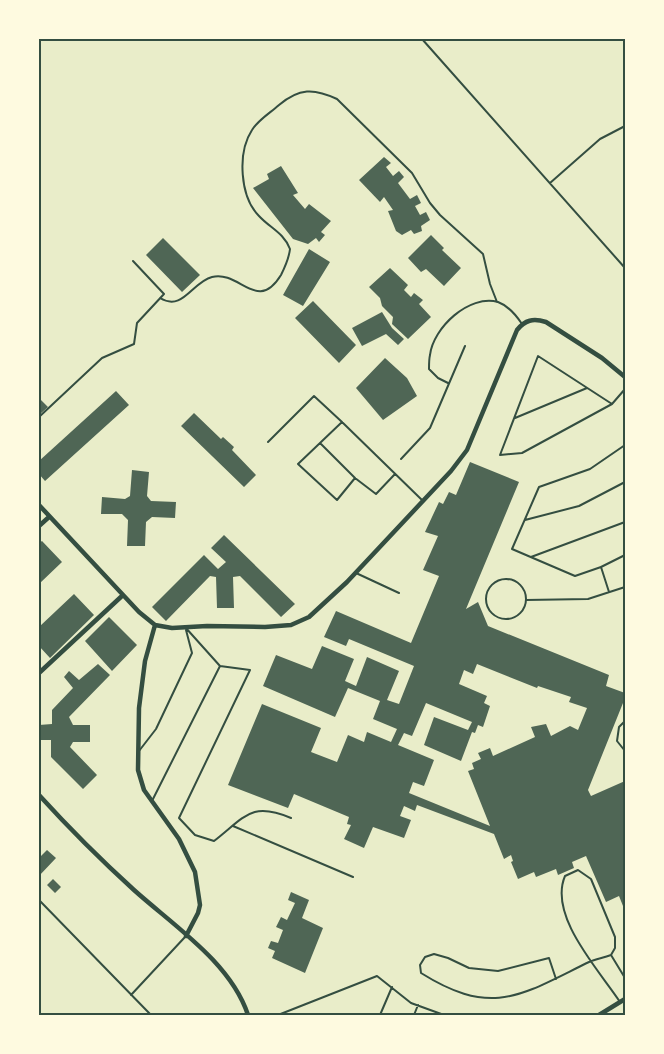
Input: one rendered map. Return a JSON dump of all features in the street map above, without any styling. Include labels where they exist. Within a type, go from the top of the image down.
[{"type":"street","points":[[39,505],[139,612],[155,625],[163,628],[291,625],[318,610],[356,573],[451,471],[467,450],[517,330],[522,324],[537,320],[546,322],[602,358],[625,377]]},
{"type":"street","points":[[39,526],[50,517]]},
{"type":"street","points":[[39,673],[123,595]]},
{"type":"street","points":[[155,625],[145,661],[139,708],[138,770],[144,790],[179,839],[195,872],[200,905],[186,936]]},
{"type":"street","points":[[39,795],[93,852],[224,970],[236,988],[248,1015]]},
{"type":"street","points":[[599,1015],[623,1000]]},
{"type":"street","points":[[612,1007],[614,1015]]},
{"type":"lane","points":[[422,39],[625,268]]},
{"type":"lane","points":[[160,298],[174,302],[184,299],[197,285],[212,277],[230,279],[255,291],[266,290],[276,284],[284,270],[290,249],[283,236],[260,217],[246,195],[243,178],[245,153],[254,128],[288,97],[298,92],[309,91],[338,99],[411,173],[440,215],[483,254],[497,302]]},
{"type":"lane","points":[[549,183],[600,139],[625,126]]},
{"type":"lane","points":[[39,417],[102,358],[134,344],[137,322],[164,294],[133,261]]},
{"type":"lane","points":[[448,383],[438,378],[429,369],[430,353],[440,332],[456,312],[475,303],[497,302],[513,311],[522,324]]},
{"type":"lane","points":[[401,459],[430,428],[465,346]]},
{"type":"lane","points":[[612,404],[538,356],[500,455],[522,453],[612,404],[625,390]]},
{"type":"lane","points":[[514,419],[587,388]]},
{"type":"lane","points":[[268,442],[314,396],[423,501]]},
{"type":"lane","points":[[342,422],[298,464],[338,500],[355,478]]},
{"type":"lane","points":[[320,443],[355,478],[376,494],[395,474]]},
{"type":"lane","points":[[625,445],[590,469],[539,487],[512,549],[575,576],[625,555]]},
{"type":"lane","points":[[525,520],[579,506],[625,482]]},
{"type":"lane","points":[[531,557],[625,522]]},
{"type":"lane","points":[[601,567],[609,592]]},
{"type":"lane","points":[[356,573],[399,593]]},
{"type":"lane","points":[[505,579],[518,582],[526,600],[522,612],[503,620],[491,613],[486,601],[489,588],[499,580],[505,579]]},
{"type":"lane","points":[[526,600],[588,599],[625,586]]},
{"type":"lane","points":[[185,627],[220,666],[250,670],[178,818],[195,835],[214,841],[253,811],[264,809],[275,811],[291,818]]},
{"type":"lane","points":[[138,752],[156,729],[192,653],[185,627]]},
{"type":"lane","points":[[152,802],[220,666]]},
{"type":"lane","points":[[625,721],[619,727],[617,741],[625,751]]},
{"type":"lane","points":[[233,826],[353,877]]},
{"type":"lane","points":[[556,979],[549,958],[498,971],[469,968],[434,954],[424,957],[420,965],[421,973],[441,985],[479,998],[503,998],[522,994],[556,979],[592,961],[610,955],[615,948],[615,937],[591,879],[578,870],[566,876],[561,888],[562,906],[574,933],[592,961],[623,1000]]},
{"type":"lane","points":[[39,900],[151,1015]]},
{"type":"lane","points":[[131,995],[186,936]]},
{"type":"lane","points":[[610,955],[625,978]]},
{"type":"lane","points":[[278,1015],[377,976],[411,1003],[444,1015]]},
{"type":"lane","points":[[380,1015],[392,987]]},
{"type":"lane","points":[[414,1015],[418,1005]]},
{"type":"building","points":[[384,157],[391,163],[386,167],[393,176],[399,171],[404,177],[398,183],[410,199],[417,195],[421,203],[415,206],[420,215],[426,212],[430,220],[421,226],[422,231],[414,234],[411,230],[402,235],[396,231],[388,211],[393,210],[384,197],[380,202],[359,180]]},
{"type":"building","points":[[281,166],[298,193],[293,195],[305,209],[309,204],[331,221],[321,232],[325,235],[319,242],[316,238],[308,244],[293,239],[253,188],[269,179],[267,174]]},
{"type":"building","points":[[431,235],[444,248],[442,250],[461,268],[444,286],[426,269],[421,272],[408,258]]},
{"type":"building","points":[[163,238],[200,275],[182,292],[146,255]]},
{"type":"building","points":[[309,249],[330,262],[303,306],[283,295]]},
{"type":"building","points":[[390,268],[408,285],[404,290],[411,297],[414,293],[423,300],[419,304],[431,317],[408,339],[392,324],[393,317],[369,287]]},
{"type":"building","points":[[313,301],[356,345],[339,363],[295,318]]},
{"type":"building","points":[[382,312],[392,328],[404,339],[398,345],[386,334],[362,346],[352,328]]},
{"type":"building","points":[[385,358],[407,378],[417,396],[383,420],[356,388]]},
{"type":"building","points":[[116,391],[129,405],[45,481],[39,474],[39,461]]},
{"type":"building","points":[[39,398],[48,407],[39,415]]},
{"type":"building","points":[[194,413],[221,439],[223,437],[234,447],[232,450],[256,475],[244,487],[181,426]]},
{"type":"building","points":[[470,462],[519,482],[466,609],[478,602],[488,626],[609,675],[606,686],[625,693],[588,790],[591,796],[625,781],[625,911],[619,896],[606,902],[586,856],[572,862],[574,868],[558,875],[556,869],[536,877],[534,872],[518,879],[511,862],[513,861],[511,855],[504,859],[494,834],[417,805],[415,811],[404,806],[400,816],[411,820],[404,838],[373,827],[364,848],[344,839],[351,825],[347,824],[349,817],[294,794],[288,808],[228,785],[262,704],[321,728],[311,752],[337,762],[348,735],[364,742],[367,732],[391,742],[397,729],[373,719],[380,701],[348,688],[335,717],[263,686],[276,655],[312,669],[322,646],[354,659],[345,681],[356,686],[367,657],[399,671],[387,700],[399,704],[414,666],[349,639],[346,646],[324,637],[336,611],[411,643],[439,576],[423,570],[438,536],[425,532],[439,502],[443,504],[449,492],[456,495]],"holes":[[[477,664],[537,688],[538,686],[571,697],[569,702],[587,708],[578,730],[570,726],[551,736],[546,724],[531,727],[535,737],[493,756],[490,748],[478,753],[481,759],[472,763],[474,769],[468,771],[490,826],[409,793],[413,782],[424,786],[434,760],[398,745],[404,733],[412,736],[426,703],[472,722],[468,730],[434,717],[424,745],[461,761],[472,732],[475,733],[478,725],[483,727],[490,706],[484,703],[487,696],[459,684],[464,670],[473,674]]]},
{"type":"building","points":[[132,470],[149,472],[147,496],[151,501],[176,502],[175,518],[152,517],[146,522],[145,546],[127,546],[128,520],[122,514],[101,514],[102,497],[125,499],[130,496]]},
{"type":"building","points":[[224,535],[295,604],[281,617],[240,576],[233,577],[234,608],[217,608],[216,577],[210,576],[166,621],[152,607],[204,555],[218,569],[226,562],[211,548]]},
{"type":"building","points":[[42,541],[62,562],[39,584],[39,543]]},
{"type":"building","points":[[74,594],[94,615],[50,658],[39,646],[39,627]]},
{"type":"building","points":[[109,617],[137,645],[112,671],[85,641]]},
{"type":"building","points":[[98,664],[110,675],[69,717],[73,725],[90,725],[90,742],[73,742],[70,747],[97,775],[83,789],[51,757],[51,740],[39,740],[39,725],[52,724],[52,710],[73,688],[64,677],[69,671],[79,680]]},
{"type":"building","points":[[47,850],[56,858],[39,876],[39,858]]},
{"type":"building","points":[[53,879],[61,887],[55,893],[47,885]]},
{"type":"building","points":[[291,892],[309,900],[302,918],[323,928],[305,973],[272,958],[275,951],[268,948],[271,941],[278,943],[283,930],[276,927],[281,917],[287,920],[295,903],[288,900]]}]
